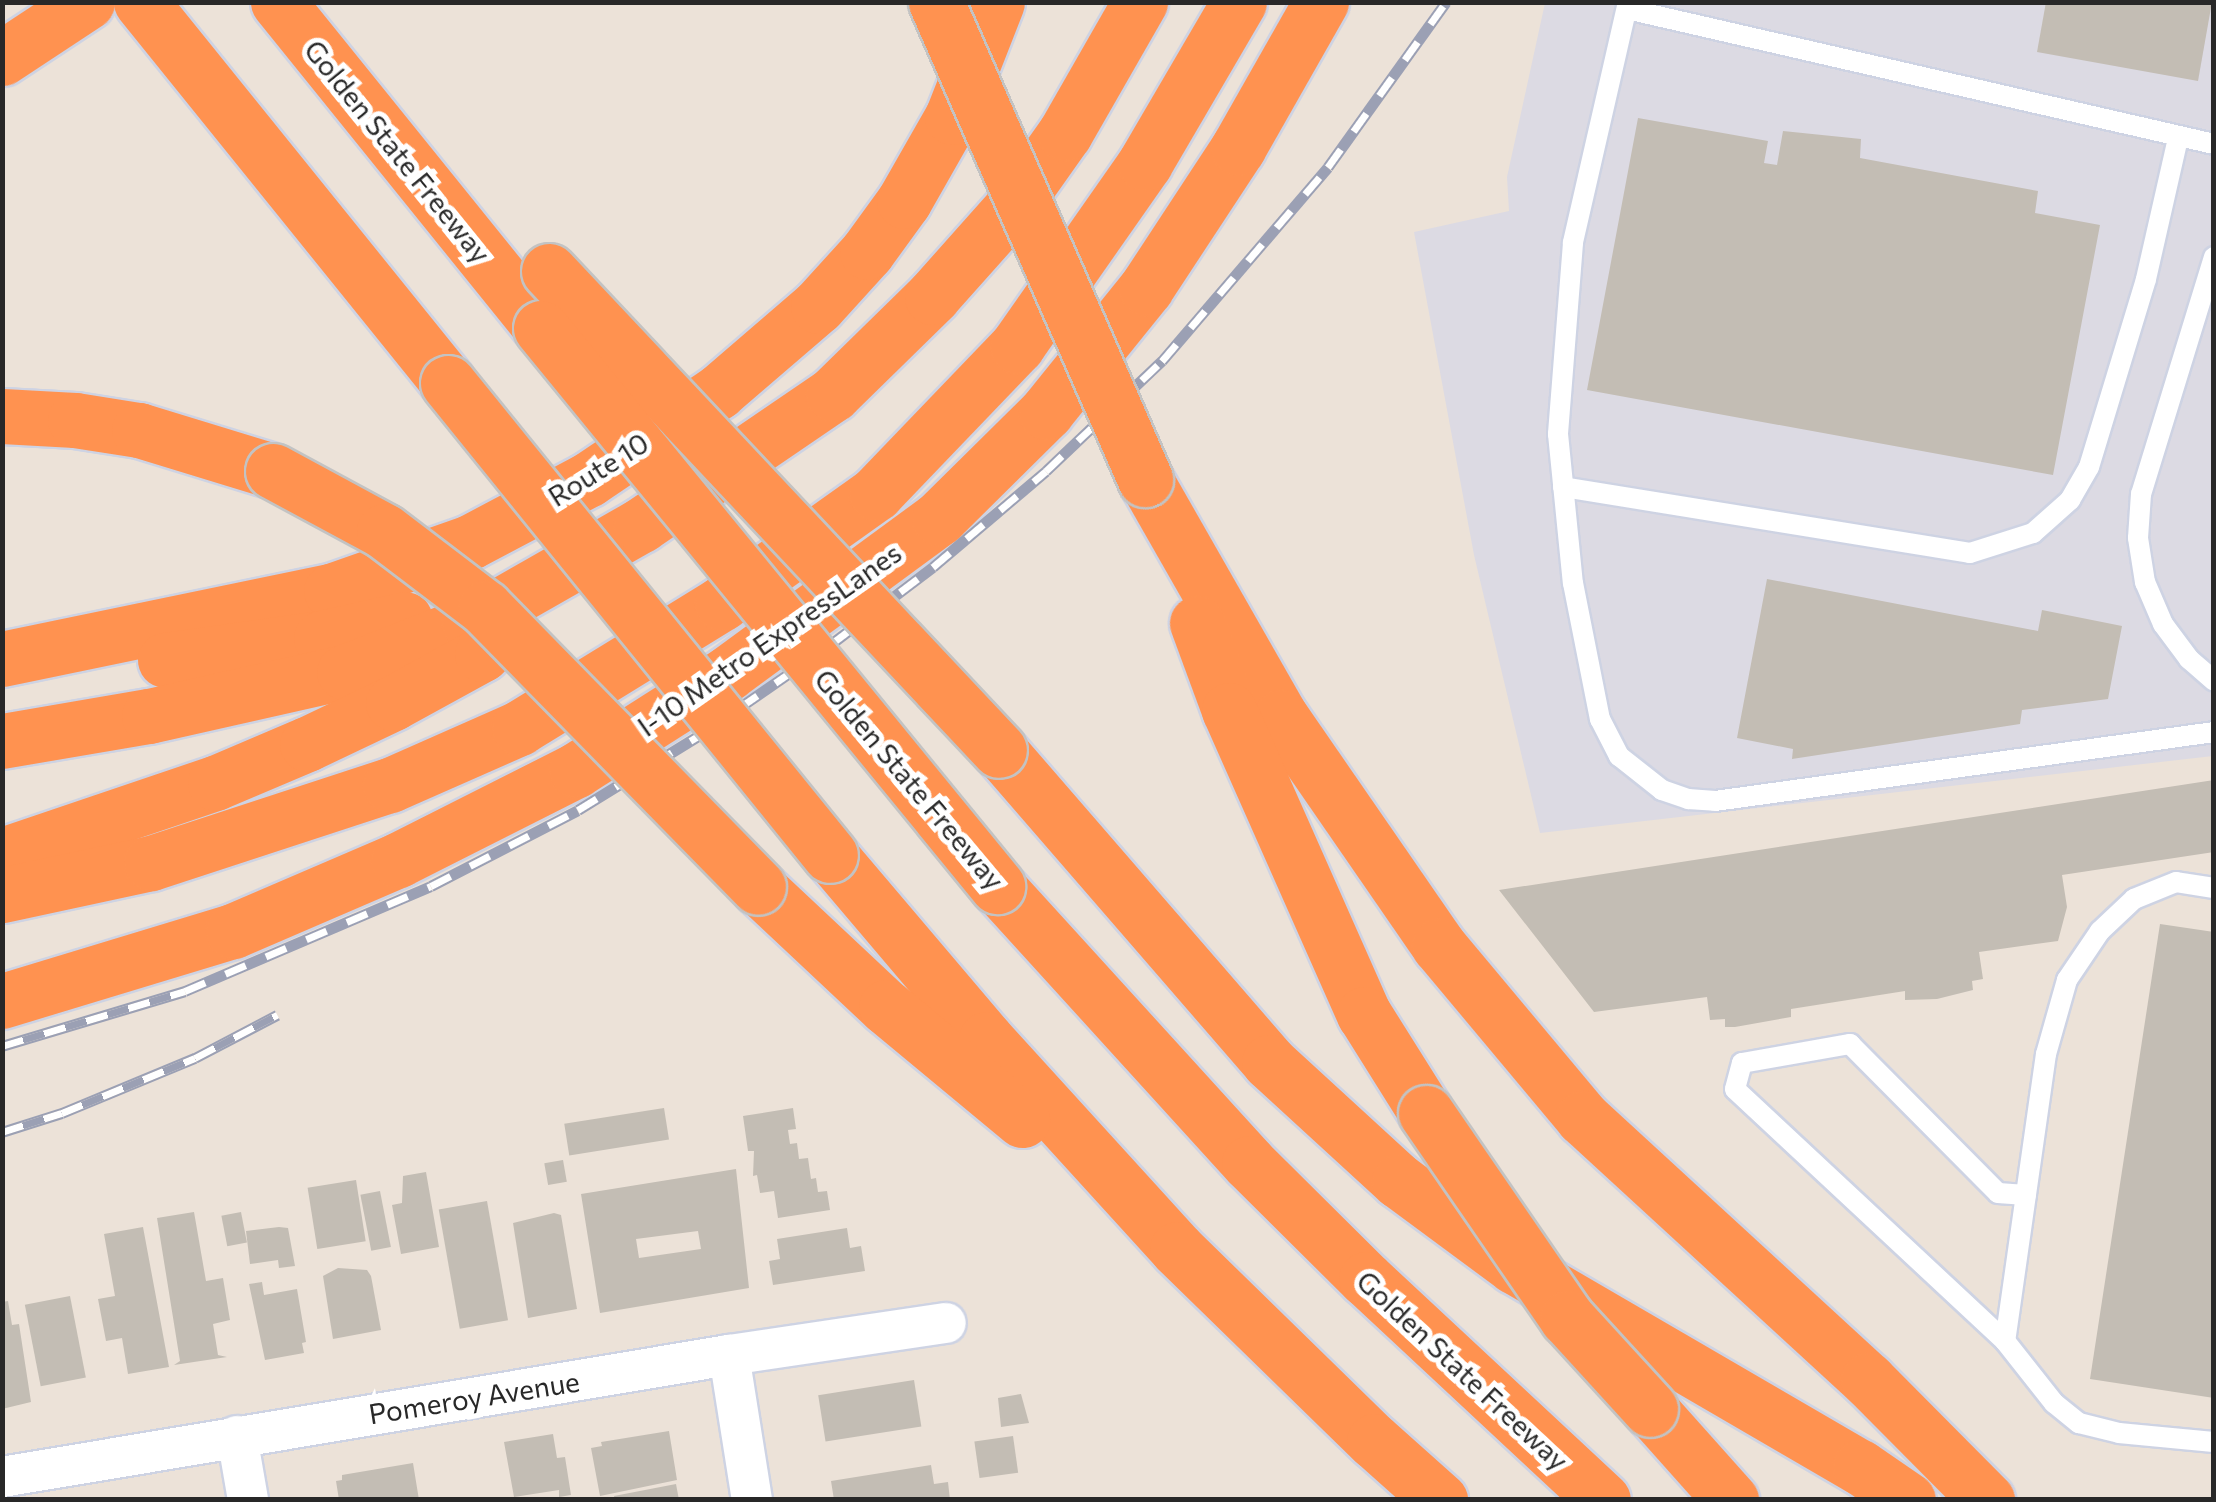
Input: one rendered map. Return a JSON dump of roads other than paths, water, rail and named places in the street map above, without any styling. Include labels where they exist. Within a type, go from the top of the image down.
[{"type":"highway","points":[[2,58],[87,2]]},
{"type":"highway","points":[[121,2],[234,118]]},
{"type":"highway","points":[[141,2],[830,855],[986,1039],[1177,1250],[1440,1500]]},
{"type":"highway","name":"Golden State Freeway","points":[[278,2],[997,886],[1249,1163],[1366,1280],[1603,1500]]},
{"type":"highway","points":[[936,2],[1145,478],[1255,714],[1364,1014],[1426,1113],[1567,1318],[1731,1500]]},
{"type":"highway","name":"Route 10","points":[[2,659],[331,591],[470,542],[589,480],[718,392],[818,306],[867,252],[904,201],[952,117],[997,2]]},
{"type":"highway","points":[[2,740],[149,716],[344,672],[468,623],[561,574],[641,525],[834,394],[932,297],[1014,205],[1045,162],[1140,2]]},
{"type":"highway","name":"I-10 Metro ExpressLanes","points":[[2,894],[169,857],[390,785],[519,728],[722,603],[860,504],[1017,346],[1146,163],[1240,2]]},
{"type":"highway","name":"I-10 Metro ExpressLanes","points":[[2,1000],[233,931],[398,860],[558,779],[728,673],[939,518],[1046,412],[1146,288],[1238,148],[1321,2]]},
{"type":"highway","points":[[317,50],[549,271],[999,750],[1269,1062],[1399,1181],[1514,1266],[1860,1467],[1908,1500]]},
{"type":"highway","points":[[2,416],[76,420],[139,430],[272,471],[384,530],[485,608],[758,887],[886,1007],[1177,1250]]},
{"type":"highway","points":[[2,675],[133,665],[321,638],[436,612],[541,574],[641,525]]},
{"type":"highway","points":[[2,856],[214,782],[393,703],[482,654],[561,574]]},
{"type":"highway","points":[[1255,714],[1439,946],[1583,1118],[1868,1380],[1987,1500]]},
{"type":"street","name":"Pomeroy Avenue","points":[[2,1477],[729,1355],[946,1324]]},
{"type":"street","points":[[729,1355],[752,1500]]},
{"type":"street","points":[[237,1436],[248,1500]]},
{"type":"lane","points":[[2214,144],[1628,6],[1573,243],[1558,434],[1573,582],[1600,719],[1628,766],[1675,795],[1716,800],[2214,732]]},
{"type":"lane","points":[[1562,487],[1970,552],[2033,533],[2070,500],[2089,467],[2146,279],[2178,138]]},
{"type":"lane","points":[[2214,257],[2142,494],[2138,538],[2145,582],[2163,624],[2189,659],[2214,681]]},
{"type":"lane","points":[[2005,1341],[2046,1054],[2067,980],[2100,930],[2134,898],[2176,882],[2214,888]]},
{"type":"lane","points":[[2026,1196],[1998,1192],[1850,1044],[1742,1062],[1735,1089],[2005,1341],[2054,1403],[2079,1423],[2119,1432],[2214,1442]]},
{"type":"railway","points":[[2,1046],[185,991],[431,886],[578,810],[703,733],[830,645],[933,567],[1046,471],[1162,361],[1328,167],[1446,2]]},
{"type":"railway","points":[[2,1132],[62,1113],[195,1058],[277,1015]]}]
